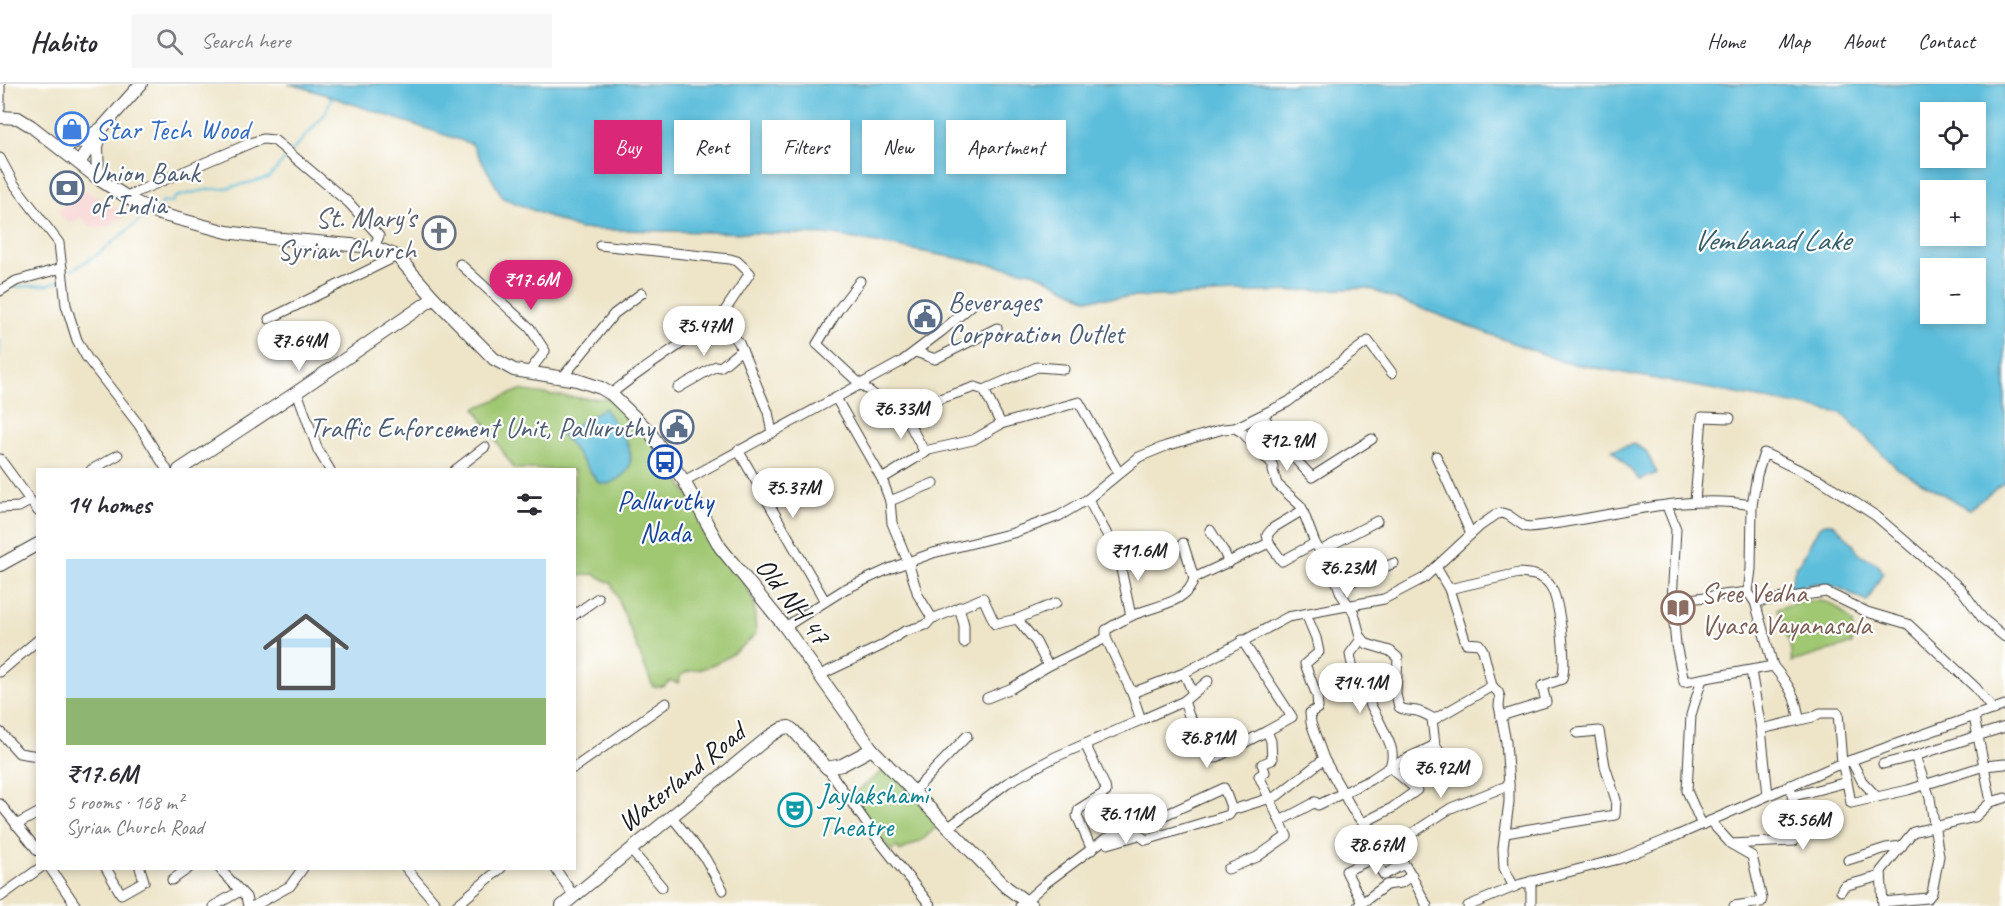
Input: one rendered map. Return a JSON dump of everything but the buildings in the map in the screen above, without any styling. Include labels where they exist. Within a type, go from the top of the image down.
[{"type":"main road","points":[[79,163],[102,128],[141,84]]},
{"type":"main road","name":"Old NH 47","points":[[0,117],[18,118],[98,178],[160,214],[227,232],[374,247],[397,256],[434,298],[494,359],[514,370],[562,378],[602,388],[611,394],[649,431],[684,481],[720,547],[785,627],[872,749],[1025,905]]},
{"type":"main road","points":[[60,148],[84,141],[102,128]]},
{"type":"main road","points":[[98,178],[97,147],[102,128]]},
{"type":"main road","points":[[182,468],[434,298]]},
{"type":"main road","points":[[0,565],[36,545]]},
{"type":"main road","name":"Waterland Road","points":[[570,902],[630,849],[783,728],[789,727],[794,730],[827,768]]},
{"type":"main road","points":[[827,768],[842,765],[872,749]]},
{"type":"street","points":[[0,84],[0,108]]},
{"type":"street","points":[[127,196],[253,142],[263,139],[274,140],[350,203],[379,236],[374,247]]},
{"type":"street","points":[[0,158],[14,184],[59,243],[66,305],[77,340],[87,358],[139,425],[166,468]]},
{"type":"street","points":[[600,245],[730,259],[737,261],[750,273],[720,318],[642,369],[611,394]]},
{"type":"street","points":[[269,319],[397,256]]},
{"type":"street","points":[[460,264],[530,328],[545,351],[529,372]]},
{"type":"street","points":[[0,291],[16,280],[62,268]]},
{"type":"street","points":[[860,281],[838,310],[817,344],[860,384],[898,413],[975,387],[984,390],[1037,367],[1064,369]]},
{"type":"street","points":[[562,378],[614,314],[642,293]]},
{"type":"street","points":[[684,481],[901,362],[972,305]]},
{"type":"street","points":[[720,318],[742,350],[768,412],[772,433]]},
{"type":"street","points":[[916,352],[935,359],[997,328]]},
{"type":"street","points":[[785,627],[845,588],[908,562],[933,553],[1013,533],[1059,516],[1088,500],[1139,457],[1223,429],[1235,428],[1263,416],[1288,402],[1368,341],[1392,373]]},
{"type":"street","points":[[678,388],[716,366],[720,367],[727,363],[730,358],[742,350]]},
{"type":"street","points":[[984,390],[1000,424]]},
{"type":"street","points":[[297,392],[318,450],[329,468]]},
{"type":"street","points":[[836,398],[882,479],[890,501],[892,523],[908,562],[918,595],[932,618]]},
{"type":"street","points":[[882,479],[929,450],[973,440],[1000,424],[1079,402],[1119,473]]},
{"type":"street","points":[[903,412],[925,453]]},
{"type":"street","points":[[1263,416],[1312,477],[1372,439]]},
{"type":"street","points":[[1695,501],[1702,417],[1730,418]]},
{"type":"street","points":[[1235,428],[1270,461],[1277,484],[1303,510],[1348,606],[1354,613],[1355,623],[1362,638],[1373,646],[1390,651],[1398,658],[1396,694],[1399,707],[1403,710],[1418,711],[1432,719]]},
{"type":"street","points":[[458,468],[485,447]]},
{"type":"street","points":[[738,450],[825,601]]},
{"type":"street","points":[[1799,720],[1797,702],[1785,680],[1773,666],[1755,602],[1748,592],[1751,569],[1752,505],[1757,475],[1764,453],[1798,467],[1876,516],[1961,589],[1983,619],[2005,637]]},
{"type":"street","points":[[95,468],[118,455]]},
{"type":"street","points":[[1436,456],[1471,534]]},
{"type":"street","points":[[0,459],[36,508]]},
{"type":"street","points":[[890,501],[934,483]]},
{"type":"street","points":[[1088,500],[1118,555],[1131,616]]},
{"type":"street","points":[[0,508],[19,507],[30,501]]},
{"type":"street","points":[[1131,693],[1184,673],[1288,617],[1384,599],[1424,578],[1471,534],[1492,517],[1502,513],[1529,527],[1695,501],[1737,502],[1752,505]]},
{"type":"street","points":[[1667,506],[1676,529],[1672,600],[1676,645],[1684,682],[1773,666]]},
{"type":"street","points":[[1303,510],[1273,528],[1267,535],[1269,543],[1282,561],[1320,548],[1377,521]]},
{"type":"street","points":[[1210,530],[1229,563]]},
{"type":"street","points":[[1141,720],[1107,638],[1106,630],[1131,616],[1183,595],[1191,587],[1194,578],[1183,543]]},
{"type":"street","points":[[1194,578],[1269,543]]},
{"type":"street","points":[[1320,548],[1344,585],[1394,563]]},
{"type":"street","points":[[1436,567],[1449,589],[1466,643],[1479,644],[1483,650],[1492,686],[1500,697],[1509,785],[1504,868],[1515,886]]},
{"type":"street","points":[[1449,589],[1519,573],[1540,576],[1549,584],[1557,598],[1564,654],[1565,671],[1562,679],[1542,686],[1546,702],[1501,716]]},
{"type":"street","points":[[1672,600],[1748,592]]},
{"type":"street","points":[[1755,602],[1826,592],[1867,612],[1908,624],[1976,688],[1993,710]]},
{"type":"street","points":[[576,614],[598,598]]},
{"type":"street","points":[[820,675],[881,646],[905,631],[926,625],[932,618],[983,598],[995,624],[1017,619],[1056,603]]},
{"type":"street","points":[[959,607],[964,625],[964,644]]},
{"type":"street","points":[[1306,614],[1319,652],[1305,664],[1317,696],[1318,708],[1310,713],[1311,723],[1324,759],[1342,792],[1366,827],[1381,832],[1412,875],[1427,906]]},
{"type":"street","points":[[1017,619],[1036,642],[1048,666]]},
{"type":"street","points":[[987,698],[1012,688],[1048,666],[1107,638]]},
{"type":"street","points":[[1362,638],[1350,654],[1352,666],[1358,683],[1377,715],[1387,738],[1392,754],[1390,767]]},
{"type":"street","points":[[1184,701],[1189,716],[1215,758],[1292,717],[1242,640]]},
{"type":"street","points":[[0,672],[36,642]]},
{"type":"street","points":[[1751,671],[1761,729],[1768,795]]},
{"type":"street","points":[[1184,673],[1193,693]]},
{"type":"street","points":[[1702,679],[1691,715],[1687,791],[1706,823],[1731,844],[1752,856],[1761,902],[1734,906]]},
{"type":"street","points":[[949,827],[1006,783],[1054,757],[1184,701],[1208,681]]},
{"type":"street","points":[[1432,719],[1492,686]]},
{"type":"street","points":[[576,767],[666,703]]},
{"type":"street","points":[[1468,906],[1515,886],[1618,859],[1847,761],[2005,706]]},
{"type":"street","points":[[1761,729],[1820,713],[1838,713],[1847,761],[1847,782],[1851,803],[1984,766],[2005,764]]},
{"type":"street","points":[[1974,717],[1991,802]]},
{"type":"street","points":[[1432,719],[1435,745],[1449,766]]},
{"type":"street","points":[[1883,764],[2005,727]]},
{"type":"street","points":[[1228,869],[1257,857],[1287,836],[1259,776],[1265,772],[1262,765],[1272,760],[1271,741],[1267,730]]},
{"type":"street","points":[[1506,833],[1615,815],[1616,800],[1605,766],[1599,731],[1577,733]]},
{"type":"street","points":[[0,732],[19,753],[36,756]]},
{"type":"street","points":[[914,791],[967,736]]},
{"type":"street","points":[[1085,744],[1106,792],[1079,809],[1077,816],[1092,850]]},
{"type":"street","points":[[1280,821],[1316,802],[1318,805],[1370,780],[1390,767],[1435,745]]},
{"type":"street","points":[[1915,756],[1925,784],[1935,826],[1939,856],[1932,893],[1928,898],[1883,904],[1881,871],[1913,832],[1935,826],[1975,817],[1991,802],[2005,798]]},
{"type":"street","points":[[1106,839],[1108,844],[1139,835],[1146,840],[1229,815],[1232,810],[1277,796],[1324,759]]},
{"type":"street","points":[[1847,761],[1876,796]]},
{"type":"street","points":[[1363,823],[1392,808],[1417,790],[1390,767]]},
{"type":"street","points":[[827,768],[931,906]]},
{"type":"street","points":[[1794,796],[1847,782]]},
{"type":"street","points":[[1392,847],[1451,808],[1509,785]]},
{"type":"street","points":[[1731,844],[1794,841],[1797,819],[1790,785]]},
{"type":"street","points":[[1025,905],[1047,882],[1106,839],[1224,788],[1232,810]]},
{"type":"street","points":[[0,804],[36,849]]},
{"type":"street","points":[[16,825],[36,814]]},
{"type":"street","points":[[672,817],[705,858],[723,890]]},
{"type":"street","points":[[1848,860],[1886,848],[1902,846]]},
{"type":"street","points":[[630,849],[662,887]]},
{"type":"street","points":[[1404,864],[1383,875],[1372,859],[1346,871],[1360,905],[1386,885],[1401,883],[1412,875]]},
{"type":"street","points":[[0,897],[37,870]]},
{"type":"street","points":[[51,870],[76,906]]},
{"type":"street","points":[[107,870],[121,894],[144,881],[141,870]]},
{"type":"street","points":[[172,880],[186,870]]},
{"type":"street","points":[[221,870],[246,897],[248,906]]},
{"type":"street","points":[[254,906],[290,886],[302,870]]},
{"type":"street","points":[[408,870],[438,906]]},
{"type":"street","points":[[456,906],[499,870]]},
{"type":"street","points":[[556,870],[570,902]]},
{"type":"street","points":[[1840,891],[1844,886],[1881,876]]},
{"type":"street","points":[[1531,881],[1531,906]]},
{"type":"street","points":[[214,906],[240,891]]},
{"type":"shaded area","points":[[84,190],[126,214],[108,227],[91,227],[81,217],[70,224],[57,211]]},
{"type":"green space","points":[[520,390],[577,398],[611,398],[652,440],[740,573],[754,603],[756,634],[721,661],[684,673],[680,676],[679,683],[670,681],[664,686],[653,687],[612,584],[594,574],[579,576],[576,568],[576,468],[513,468],[475,408]]},
{"type":"green space","points":[[1800,601],[1830,603],[1840,610],[1853,623],[1852,644],[1792,662],[1790,645],[1778,609]]},
{"type":"green space","points":[[888,767],[941,823],[922,840],[900,851],[897,847],[891,851],[847,799]]},
{"type":"water","name":"Vembanad Lake","points":[[288,84],[2005,84],[2005,482],[1969,509],[1898,469],[1841,413],[1564,362],[1367,288],[1087,299],[1036,273],[834,235],[579,229],[503,198],[472,144]]},
{"type":"water","points":[[604,408],[628,445],[631,462],[622,476],[609,484],[599,483],[562,434]]},
{"type":"water","points":[[1634,444],[1646,451],[1657,473],[1640,480],[1612,450]]},
{"type":"water","points":[[1834,524],[1853,544],[1858,553],[1878,564],[1883,572],[1867,602],[1840,588],[1817,583],[1789,589],[1796,566],[1819,527]]},
{"type":"waterway","points":[[292,151],[325,114],[332,97]]},
{"type":"waterway","points":[[160,206],[163,201],[172,203],[174,198],[182,195],[210,189],[223,189],[268,178],[288,156]]},
{"type":"waterway","points":[[72,270],[98,254],[140,220]]},
{"type":"waterway","points":[[14,287],[48,285],[61,280]]},
{"type":"waterway","points":[[0,340],[0,357]]},
{"type":"place","name":"Star Tech Wood","points":[[72,129]]},
{"type":"place","name":"Union Bank of India","points":[[67,188]]},
{"type":"place","name":"St. Mary's Syrian Church","points":[[439,233]]},
{"type":"place","name":"Beverages Corporation Outlet","points":[[925,317]]},
{"type":"place","name":"Traffic Enforcement Unit, Palluruthy","points":[[677,427]]},
{"type":"place","name":"Palluruthy Nada","points":[[665,462]]},
{"type":"place","name":"Sree Vedha Vyasa Vayanasala","points":[[1678,608]]},
{"type":"place","name":"Jaylakshami Theatre","points":[[795,810]]}]
